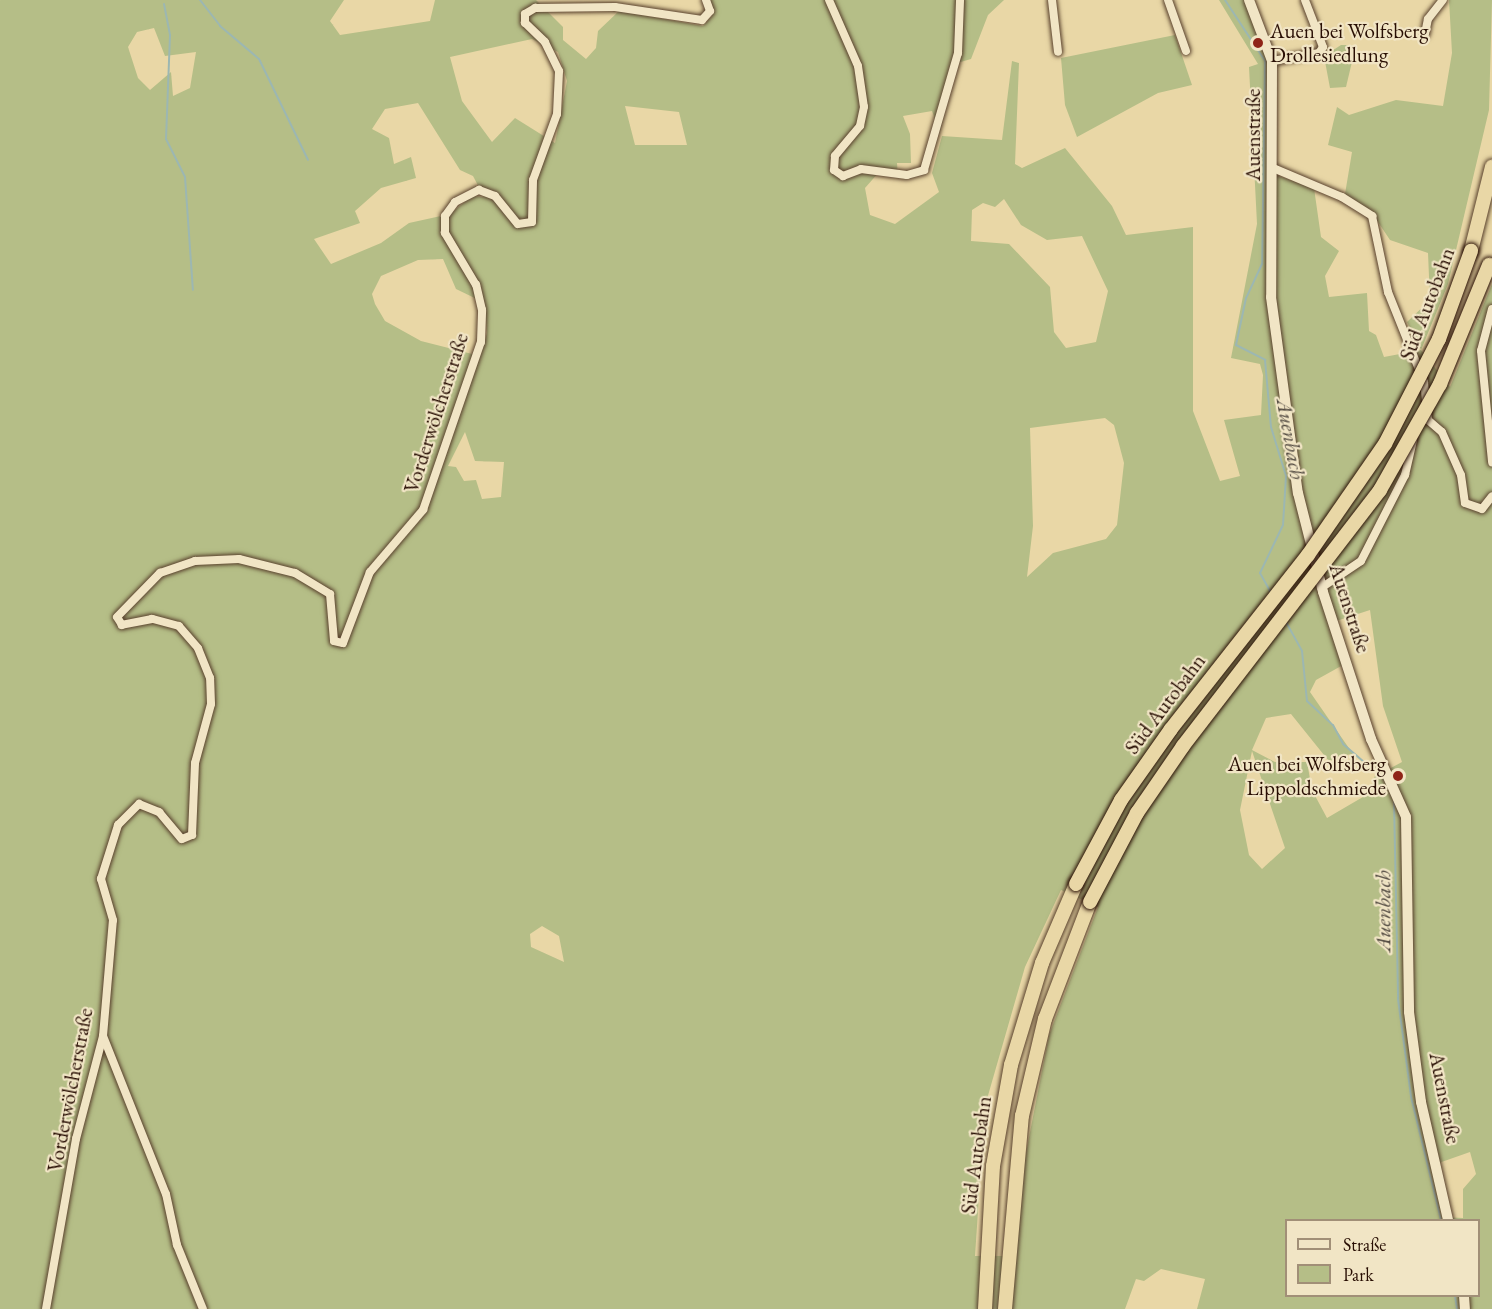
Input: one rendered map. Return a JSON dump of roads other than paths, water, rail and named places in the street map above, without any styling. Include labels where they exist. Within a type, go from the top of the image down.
[{"type":"highway","name":"Süd Autobahn","points":[[985,1309],[986,1256],[993,1166],[1011,1065],[1042,963],[1076,884],[1121,800],[1165,737],[1308,555],[1385,444],[1439,339],[1471,251],[1492,167]]},
{"type":"highway","name":"Süd Autobahn","points":[[1005,1309],[1014,1167],[1032,1066],[1060,972],[1090,902],[1137,813],[1183,746],[1380,490],[1440,384],[1490,259]]},
{"type":"street","name":"Vorderwölcherstraße","points":[[46,1309],[76,1139],[103,1036],[113,920],[101,883],[111,843],[124,817],[139,804],[154,808],[182,839],[192,835],[195,763],[211,704],[210,678],[198,648],[179,626],[152,619],[122,625],[117,617],[160,573],[195,561],[239,559],[295,573],[330,594],[334,641],[343,644],[370,572],[423,510],[481,342],[482,310],[476,285],[445,233],[445,216],[455,202],[479,190],[495,196],[518,224],[532,222],[533,180],[557,114],[560,71],[545,42],[525,22],[525,14],[535,8],[615,7],[693,21],[706,16],[706,0]]},
{"type":"street","points":[[829,0],[858,66],[864,107],[860,126],[835,156],[834,170],[843,176],[861,169],[907,175],[924,170],[958,53],[960,0]]},
{"type":"street","points":[[1052,0],[1058,52]]},
{"type":"street","points":[[1168,0],[1186,51]]},
{"type":"street","name":"Auenstraße","points":[[1249,0],[1272,61],[1271,297],[1298,493],[1322,588],[1371,740],[1406,817],[1409,1012],[1421,1102],[1448,1219]]},
{"type":"street","points":[[1272,61],[1319,53],[1323,47],[1305,0]]},
{"type":"street","points":[[1425,34],[1428,19],[1443,0]]},
{"type":"street","points":[[1273,168],[1372,216],[1388,291],[1424,382],[1428,420],[1442,432],[1461,475],[1465,503],[1482,508],[1492,496]]},
{"type":"street","points":[[1492,309],[1481,351],[1487,433],[1492,462]]},
{"type":"street","points":[[1322,588],[1360,561],[1405,475],[1414,435],[1428,420]]},
{"type":"street","points":[[103,1036],[166,1194],[177,1245],[203,1309]]},
{"type":"waterway","points":[[200,0],[220,26],[259,59],[308,160]]},
{"type":"waterway","name":"Auenbach","points":[[1225,0],[1265,61],[1262,264],[1246,298],[1236,345],[1265,360],[1271,427],[1286,476],[1283,525],[1260,573],[1271,593]]},
{"type":"waterway","points":[[164,4],[170,35],[166,139],[185,177],[193,290]]},
{"type":"waterway","name":"Auenbach","points":[[1286,622],[1302,651],[1307,701],[1333,725],[1343,744],[1385,780]]},
{"type":"waterway","name":"Auenbach","points":[[1394,802],[1398,999],[1411,1097],[1441,1219]]},
{"type":"waterway","name":"Auenbach","points":[[1455,1297],[1457,1309]]},
{"type":"place","name":"Auen bei Wolfsberg Drollesiedlung","points":[[1258,43]]},
{"type":"place","name":"Auen bei Wolfsberg Lippoldschmiede","points":[[1398,776]]}]
